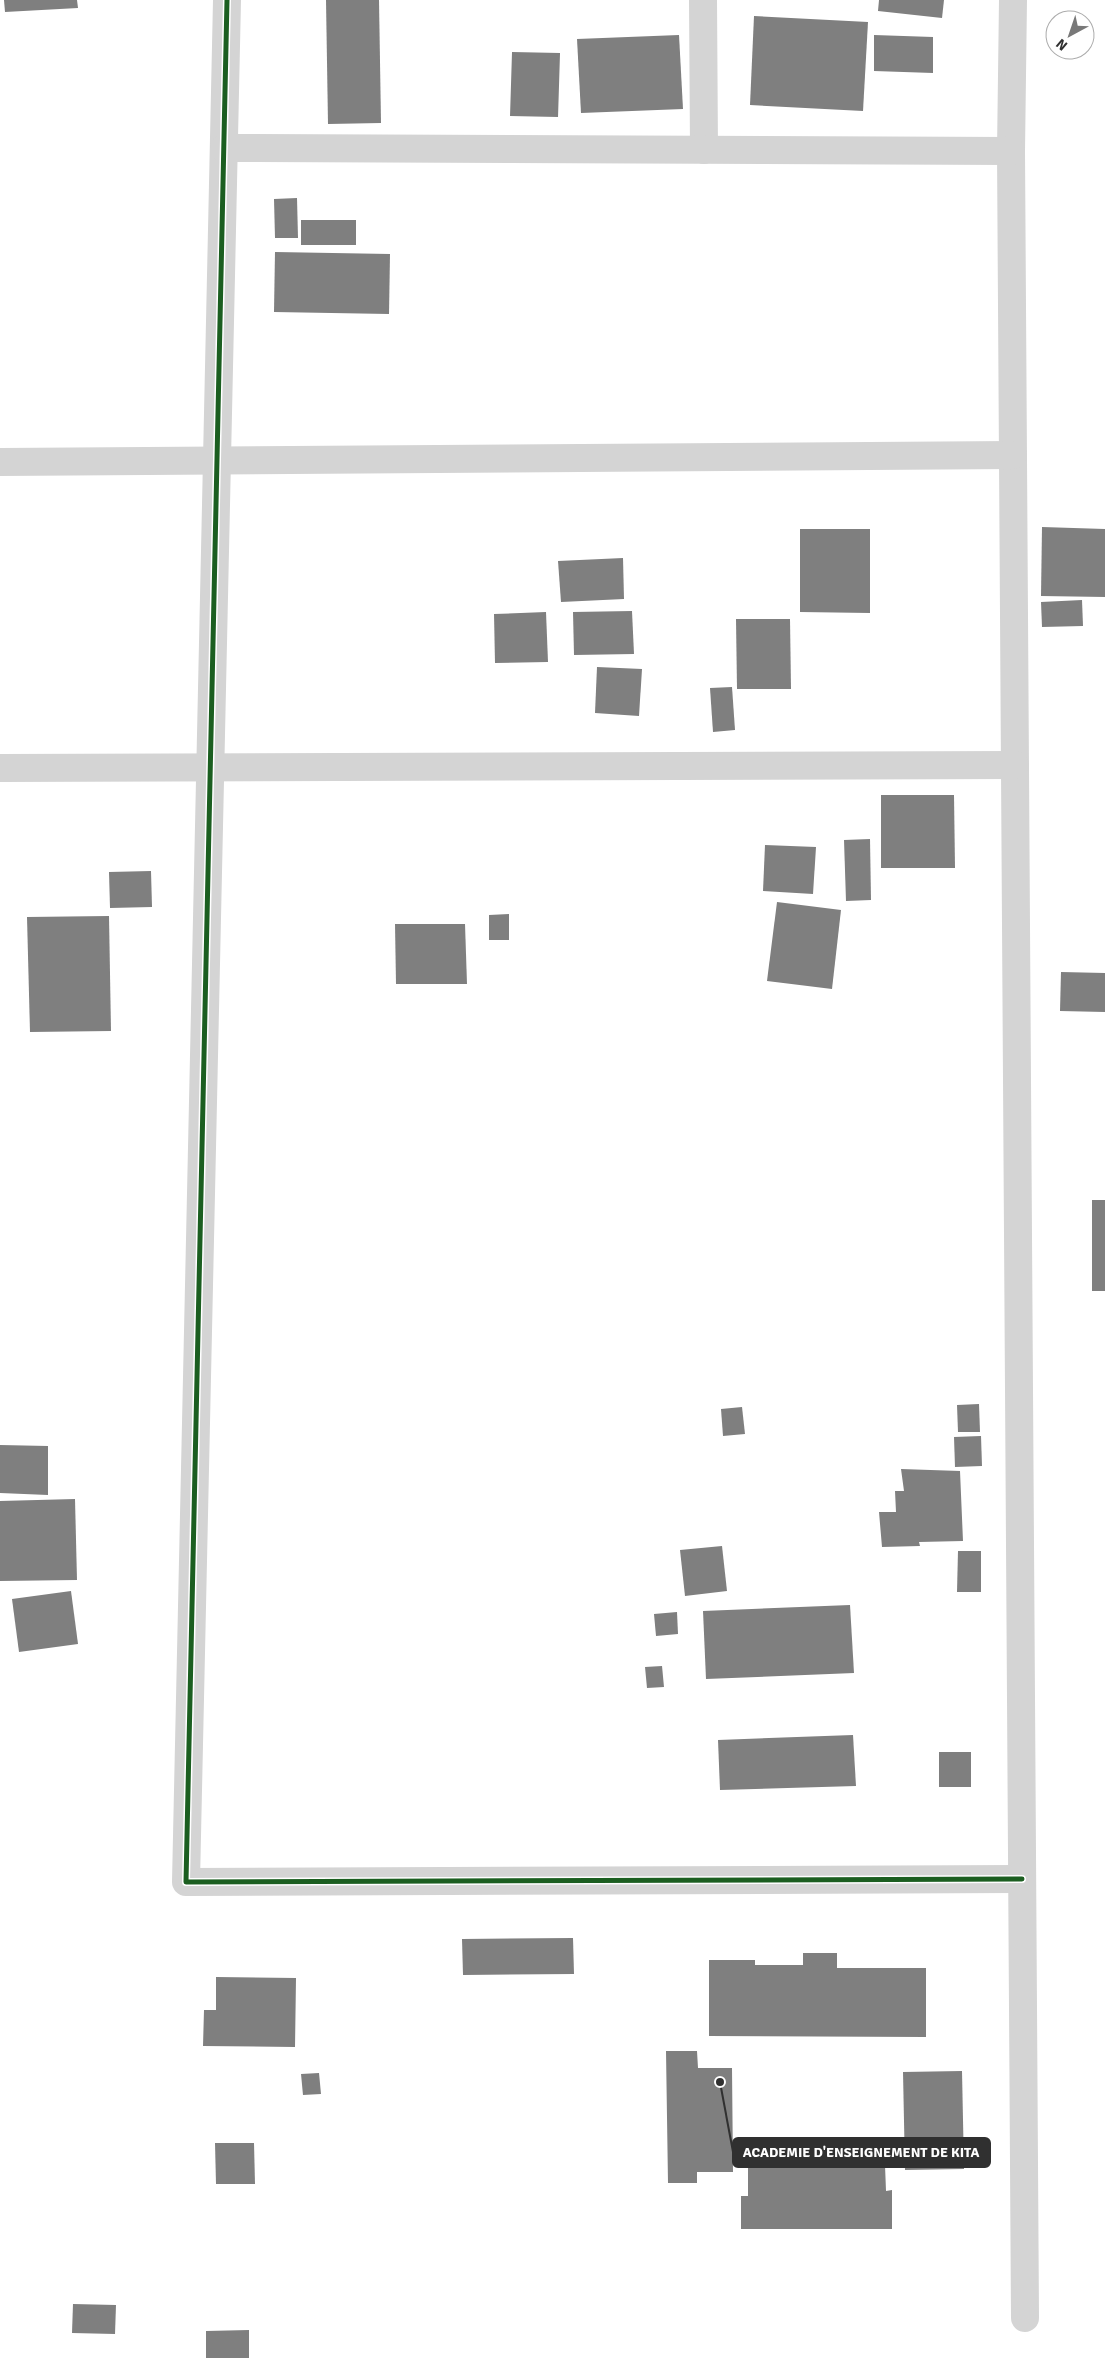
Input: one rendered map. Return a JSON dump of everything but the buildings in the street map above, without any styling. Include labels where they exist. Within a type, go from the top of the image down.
[{"type":"street","points":[[227,0],[186,1882],[1022,1879]]},
{"type":"street","points":[[703,0],[704,150]]},
{"type":"street","points":[[1013,0],[1011,151],[1025,2318]]},
{"type":"street","points":[[224,148],[1011,151]]},
{"type":"street","points":[[0,462],[1013,455]]},
{"type":"street","points":[[0,768],[1015,765]]},
{"type":"cycle path","points":[[227,0],[186,1882],[1022,1879]]},
{"type":"place","name":"ACADEMIE D'ENSEIGNEMENT DE KITA","points":[[720,2082]]}]
